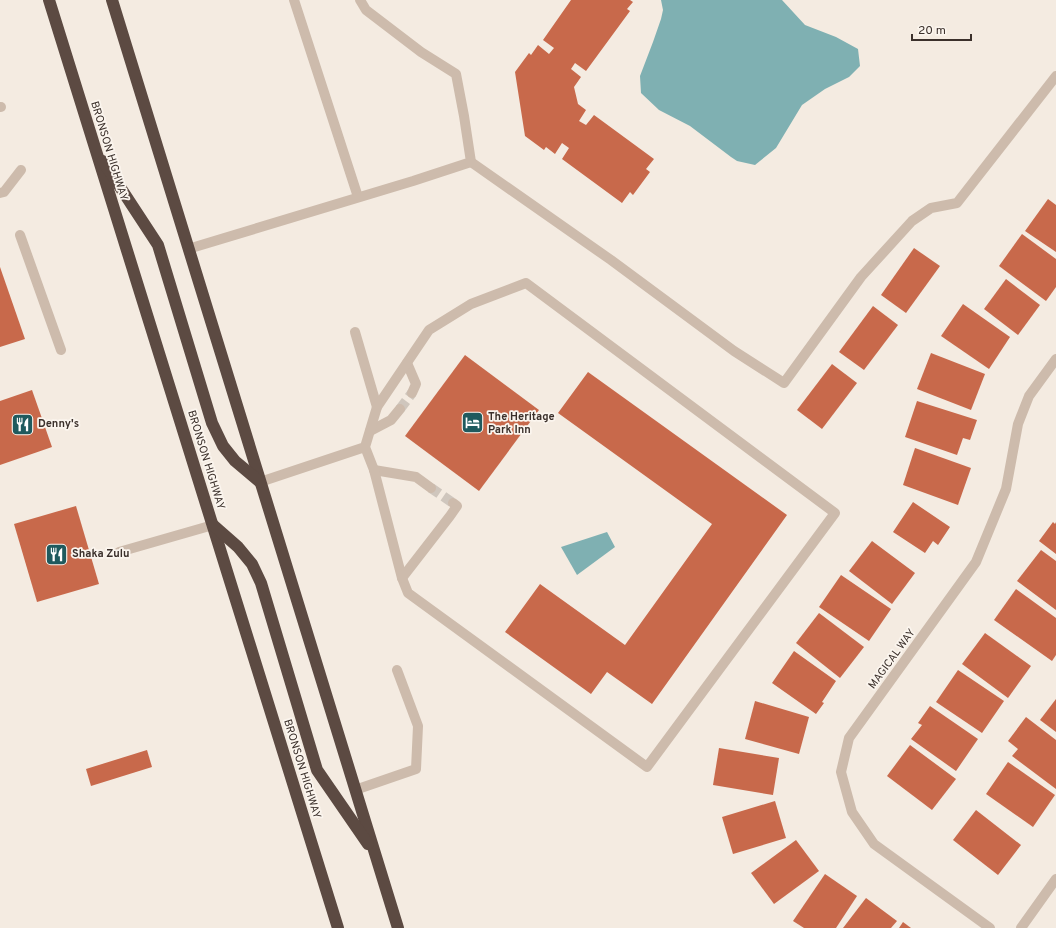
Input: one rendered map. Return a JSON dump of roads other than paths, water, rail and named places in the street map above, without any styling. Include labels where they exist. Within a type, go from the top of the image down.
[{"type":"highway","name":"BRONSON HIGHWAY","points":[[49,0],[338,928]]},
{"type":"highway","points":[[112,0],[398,928]]},
{"type":"highway","points":[[95,148],[158,245],[212,423],[223,446],[235,461],[260,482]]},
{"type":"highway","points":[[213,525],[238,547],[252,564],[261,583],[317,770],[375,853]]},
{"type":"street","points":[[294,0],[358,198]]},
{"type":"street","points":[[360,0],[366,10],[415,48],[456,74],[471,162],[611,260],[734,350],[784,383],[861,277],[912,221],[931,208],[957,203],[1056,76]]},
{"type":"street","points":[[188,249],[358,198],[471,162]]},
{"type":"street","points":[[0,193],[4,192],[21,170]]},
{"type":"street","points":[[20,235],[61,350]]},
{"type":"street","points":[[526,283],[835,513],[647,767],[408,593],[402,578],[374,470],[366,447],[378,407],[429,330],[471,304],[526,283]]},
{"type":"street","points":[[355,332],[378,407]]},
{"type":"street","name":"MAGICAL WAY","points":[[990,928],[874,844],[852,812],[841,772],[849,738],[976,562],[1006,489],[1018,424],[1029,396],[1056,359]]},
{"type":"street","points":[[407,363],[416,384],[412,393]]},
{"type":"street","points":[[370,432],[390,420],[400,409]]},
{"type":"street","points":[[260,482],[366,447]]},
{"type":"street","points":[[374,470],[416,477],[431,488]]},
{"type":"street","points":[[402,578],[457,506],[453,503]]},
{"type":"street","points":[[119,552],[213,525]]},
{"type":"street","points":[[356,790],[416,770],[418,726],[397,670]]},
{"type":"street","points":[[1021,928],[1056,879]]},
{"type":"water","points":[[661,0],[782,0],[805,25],[836,37],[858,49],[860,66],[849,77],[825,89],[802,105],[776,148],[755,165],[737,161],[690,126],[659,110],[641,93],[640,76],[661,19],[663,10]]},
{"type":"water","points":[[607,532],[615,547],[577,575],[561,547]]},
{"type":"tunnel","points":[[400,409],[412,393]]},
{"type":"tunnel","points":[[431,488],[453,503]]},
{"type":"place","name":"The Heritage Park Inn","points":[[472,423]]},
{"type":"place","name":"Denny's","points":[[22,424]]},
{"type":"place","name":"Shaka Zulu","points":[[57,554]]}]
